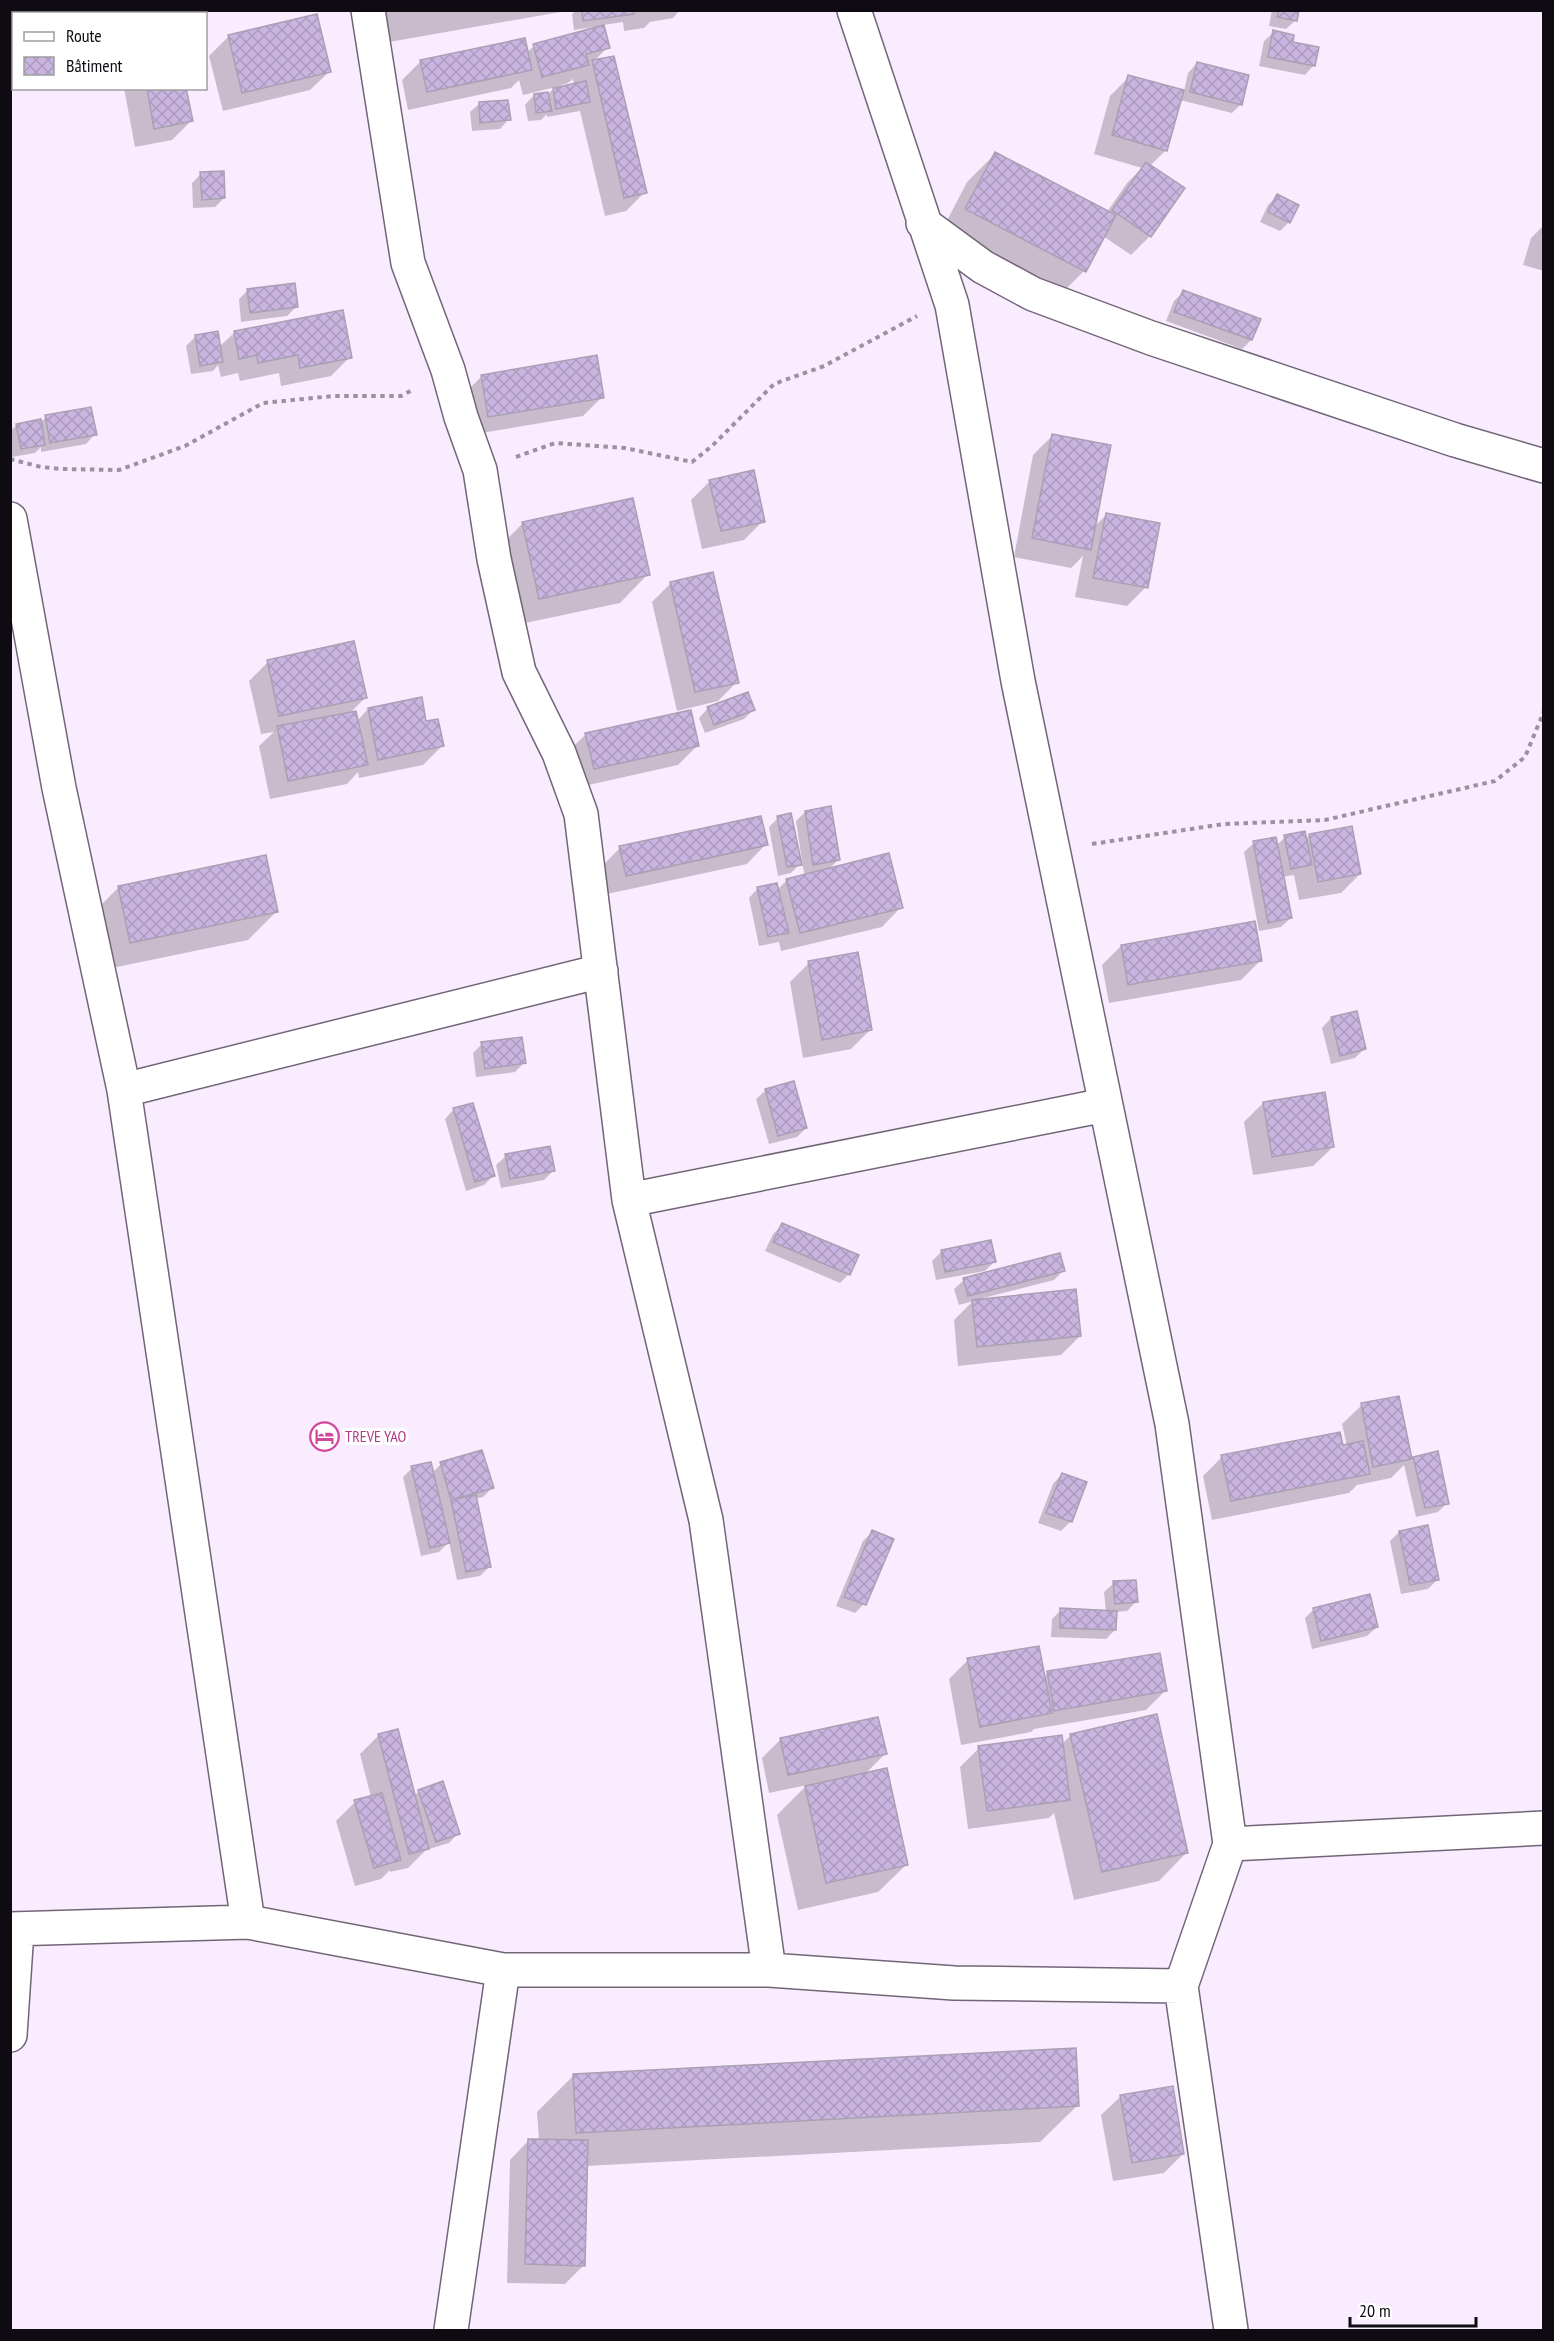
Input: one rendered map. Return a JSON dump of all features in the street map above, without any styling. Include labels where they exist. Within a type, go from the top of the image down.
[{"type":"street","points":[[368,10],[408,263],[448,370],[461,417],[480,470],[494,559],[519,672],[559,753],[580,814],[629,1200],[706,1520],[769,1970]]},
{"type":"street","points":[[854,10],[952,305],[1018,681],[1172,1424],[1230,1844],[1181,1986],[1231,2331]]},
{"type":"street","points":[[923,223],[982,267],[1033,294],[1173,346],[1455,440],[1544,466]]},
{"type":"street","points":[[10,519],[59,788],[124,1090],[248,1922]]},
{"type":"street","points":[[124,1090],[601,971]]},
{"type":"street","points":[[629,1200],[1105,1105]]},
{"type":"street","points":[[1230,1844],[1544,1827]]},
{"type":"street","points":[[10,2035],[14,1929],[248,1922],[503,1970],[769,1970],[954,1983],[1181,1986]]},
{"type":"street","points":[[451,2331],[503,1970]]},
{"type":"path","points":[[480,470],[555,443],[625,448],[692,462],[774,384],[824,366],[912,317],[952,305]]},
{"type":"path","points":[[10,459],[40,467],[119,470],[185,446],[263,403],[333,396],[401,396],[448,370]]},
{"type":"path","points":[[1052,850],[1224,824],[1325,820],[1495,781],[1525,757],[1544,711]]},
{"type":"building","points":[[582,10],[633,10],[634,14],[583,21]]},
{"type":"building","points":[[1279,10],[1299,10],[1297,21],[1277,17]]},
{"type":"building","points":[[317,14],[331,72],[242,93],[228,35]]},
{"type":"building","points":[[604,25],[610,48],[586,54],[589,65],[542,77],[533,44]]},
{"type":"building","points":[[1273,30],[1294,35],[1293,42],[1319,47],[1315,66],[1268,57]]},
{"type":"building","points":[[525,38],[532,70],[427,92],[420,60]]},
{"type":"building","points":[[614,56],[647,193],[624,198],[592,60]]},
{"type":"building","points":[[1197,62],[1249,75],[1242,105],[1190,92]]},
{"type":"building","points":[[1128,75],[1184,90],[1167,151],[1112,135]]},
{"type":"building","points":[[586,81],[590,102],[556,109],[553,88]]},
{"type":"building","points":[[147,90],[186,90],[193,121],[154,129]]},
{"type":"building","points":[[548,92],[552,111],[536,113],[534,94]]},
{"type":"building","points":[[508,100],[511,120],[480,123],[479,102]]},
{"type":"building","points":[[995,152],[1116,215],[1086,272],[965,209]]},
{"type":"building","points":[[1146,162],[1185,188],[1151,237],[1112,210]]},
{"type":"building","points":[[224,171],[225,198],[202,200],[200,172]]},
{"type":"building","points":[[1277,194],[1299,205],[1290,223],[1268,212]]},
{"type":"building","points":[[295,283],[298,307],[250,313],[247,289]]},
{"type":"building","points":[[1183,290],[1261,319],[1252,340],[1174,312]]},
{"type":"building","points":[[343,310],[352,358],[300,368],[298,355],[258,363],[257,355],[239,359],[234,331]]},
{"type":"building","points":[[218,331],[223,362],[200,366],[195,335]]},
{"type":"building","points":[[597,355],[604,398],[488,417],[481,375]]},
{"type":"building","points":[[91,407],[97,435],[50,443],[45,415]]},
{"type":"building","points":[[41,419],[45,445],[21,449],[16,424]]},
{"type":"building","points":[[1052,434],[1111,445],[1091,550],[1032,538]]},
{"type":"building","points":[[754,470],[765,522],[721,531],[709,480]]},
{"type":"building","points":[[633,498],[650,575],[539,599],[522,522]]},
{"type":"building","points":[[1106,513],[1160,523],[1148,588],[1093,578]]},
{"type":"building","points":[[713,572],[739,683],[695,692],[670,582]]},
{"type":"building","points":[[354,641],[367,698],[279,716],[267,660]]},
{"type":"building","points":[[748,692],[755,710],[714,725],[707,707]]},
{"type":"building","points":[[422,697],[426,721],[438,719],[444,746],[378,760],[368,708]]},
{"type":"building","points":[[691,710],[699,746],[594,769],[585,733]]},
{"type":"building","points":[[356,711],[368,765],[288,781],[277,726]]},
{"type":"building","points":[[831,806],[840,860],[813,865],[805,811]]},
{"type":"building","points":[[791,813],[802,865],[787,867],[777,816]]},
{"type":"building","points":[[761,816],[768,845],[626,876],[619,846]]},
{"type":"building","points":[[1352,826],[1361,874],[1318,882],[1309,834]]},
{"type":"building","points":[[1305,831],[1312,865],[1291,869],[1284,835]]},
{"type":"building","points":[[1276,837],[1292,918],[1268,923],[1253,841]]},
{"type":"building","points":[[889,853],[903,908],[800,933],[786,879]]},
{"type":"building","points":[[266,855],[278,912],[130,943],[118,886]]},
{"type":"building","points":[[777,883],[789,933],[768,937],[757,887]]},
{"type":"building","points":[[1255,921],[1262,961],[1128,985],[1121,945]]},
{"type":"building","points":[[858,952],[872,1030],[822,1040],[808,961]]},
{"type":"building","points":[[1357,1011],[1366,1049],[1340,1056],[1331,1017]]},
{"type":"building","points":[[522,1037],[526,1063],[485,1069],[481,1042]]},
{"type":"building","points":[[794,1081],[807,1128],[778,1136],[765,1089]]},
{"type":"building","points":[[1325,1092],[1334,1147],[1272,1157],[1263,1102]]},
{"type":"building","points":[[473,1103],[495,1176],[475,1182],[453,1108]]},
{"type":"building","points":[[550,1146],[555,1171],[510,1179],[505,1154]]},
{"type":"building","points":[[782,1223],[859,1255],[850,1275],[773,1242]]},
{"type":"building","points":[[991,1240],[996,1262],[945,1272],[941,1250]]},
{"type":"building","points":[[1060,1253],[1065,1271],[968,1296],[963,1278]]},
{"type":"building","points":[[1076,1289],[1081,1336],[977,1347],[972,1300]]},
{"type":"building","points":[[1399,1396],[1412,1459],[1373,1467],[1361,1403]]},
{"type":"building","points":[[1340,1432],[1343,1445],[1363,1441],[1370,1474],[1231,1501],[1221,1455]]},
{"type":"building","points":[[482,1450],[494,1488],[451,1500],[440,1462]]},
{"type":"building","points":[[1438,1451],[1449,1504],[1425,1508],[1413,1457]]},
{"type":"building","points":[[431,1462],[450,1543],[430,1548],[411,1466]]},
{"type":"building","points":[[1062,1473],[1087,1482],[1072,1522],[1046,1513]]},
{"type":"building","points":[[476,1495],[491,1567],[466,1572],[451,1500]]},
{"type":"building","points":[[1428,1525],[1439,1580],[1410,1585],[1399,1531]]},
{"type":"building","points":[[872,1530],[894,1539],[866,1605],[844,1597]]},
{"type":"building","points":[[1136,1580],[1138,1602],[1115,1604],[1113,1581]]},
{"type":"building","points":[[1370,1594],[1378,1627],[1321,1641],[1313,1608]]},
{"type":"building","points":[[1060,1608],[1117,1611],[1116,1630],[1060,1628]]},
{"type":"building","points":[[1039,1646],[1052,1713],[980,1727],[967,1658]]},
{"type":"building","points":[[1160,1653],[1167,1691],[1054,1711],[1047,1671]]},
{"type":"building","points":[[1157,1714],[1188,1853],[1102,1872],[1070,1734]]},
{"type":"building","points":[[878,1717],[887,1754],[788,1775],[780,1738]]},
{"type":"building","points":[[398,1729],[429,1849],[409,1854],[378,1734]]},
{"type":"building","points":[[1062,1735],[1070,1800],[987,1811],[978,1746]]},
{"type":"building","points":[[887,1768],[908,1865],[826,1883],[805,1786]]},
{"type":"building","points":[[443,1781],[460,1834],[436,1842],[418,1790]]},
{"type":"building","points":[[382,1793],[401,1860],[374,1868],[354,1800]]},
{"type":"building","points":[[1076,2048],[1079,2106],[576,2133],[573,2074]]},
{"type":"building","points":[[1173,2086],[1184,2154],[1132,2163],[1120,2095]]},
{"type":"building","points":[[528,2139],[588,2140],[585,2266],[525,2264]]},
{"type":"place","name":"TREVE YAO","points":[[324,1436]]}]
